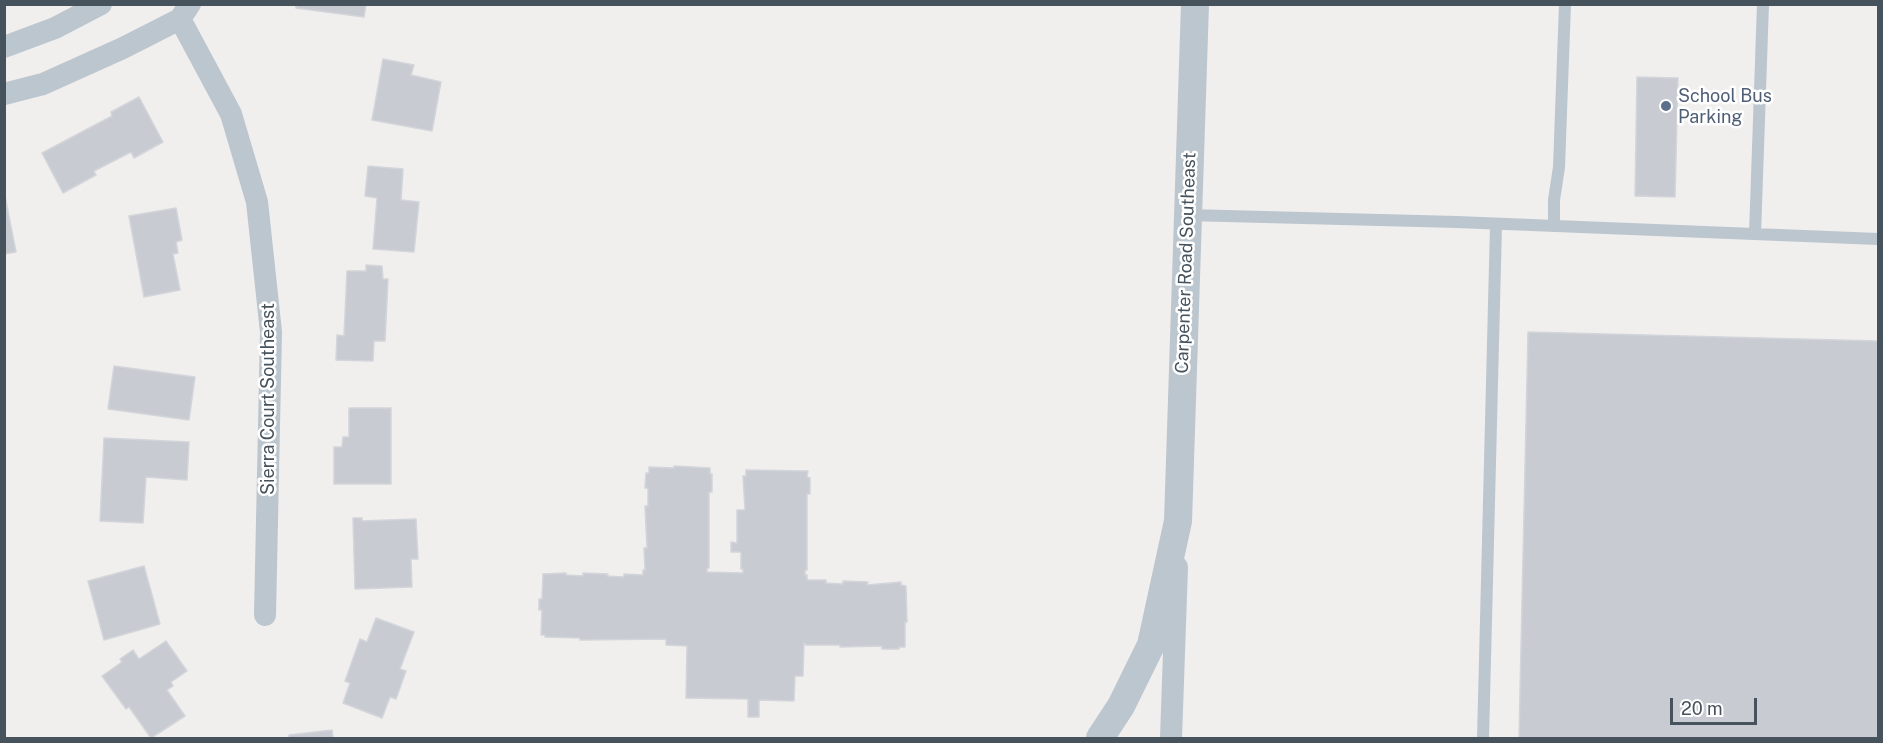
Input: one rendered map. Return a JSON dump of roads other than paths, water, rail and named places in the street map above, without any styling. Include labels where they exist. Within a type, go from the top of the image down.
[{"type":"street","points":[[4,47],[56,28],[101,4]]},
{"type":"street","name":"Carpenter Road Southeast","points":[[1171,738],[1195,4]]},
{"type":"street","points":[[4,94],[44,84],[123,48],[185,12]]},
{"type":"street","name":"Sierra Court Southeast","points":[[185,12],[231,114],[257,202],[271,332],[265,615]]},
{"type":"street","name":"Carpenter Road Southeast","points":[[1100,738],[1121,706],[1150,645],[1178,521]]},
{"type":"lane","points":[[1554,226],[1554,200],[1559,167],[1565,4]]},
{"type":"lane","points":[[1755,234],[1763,4]]},
{"type":"lane","points":[[1187,215],[1457,222],[1878,239]]},
{"type":"lane","points":[[1483,738],[1496,225]]},
{"type":"place","name":"School Bus Parking","points":[[1666,106]]}]
